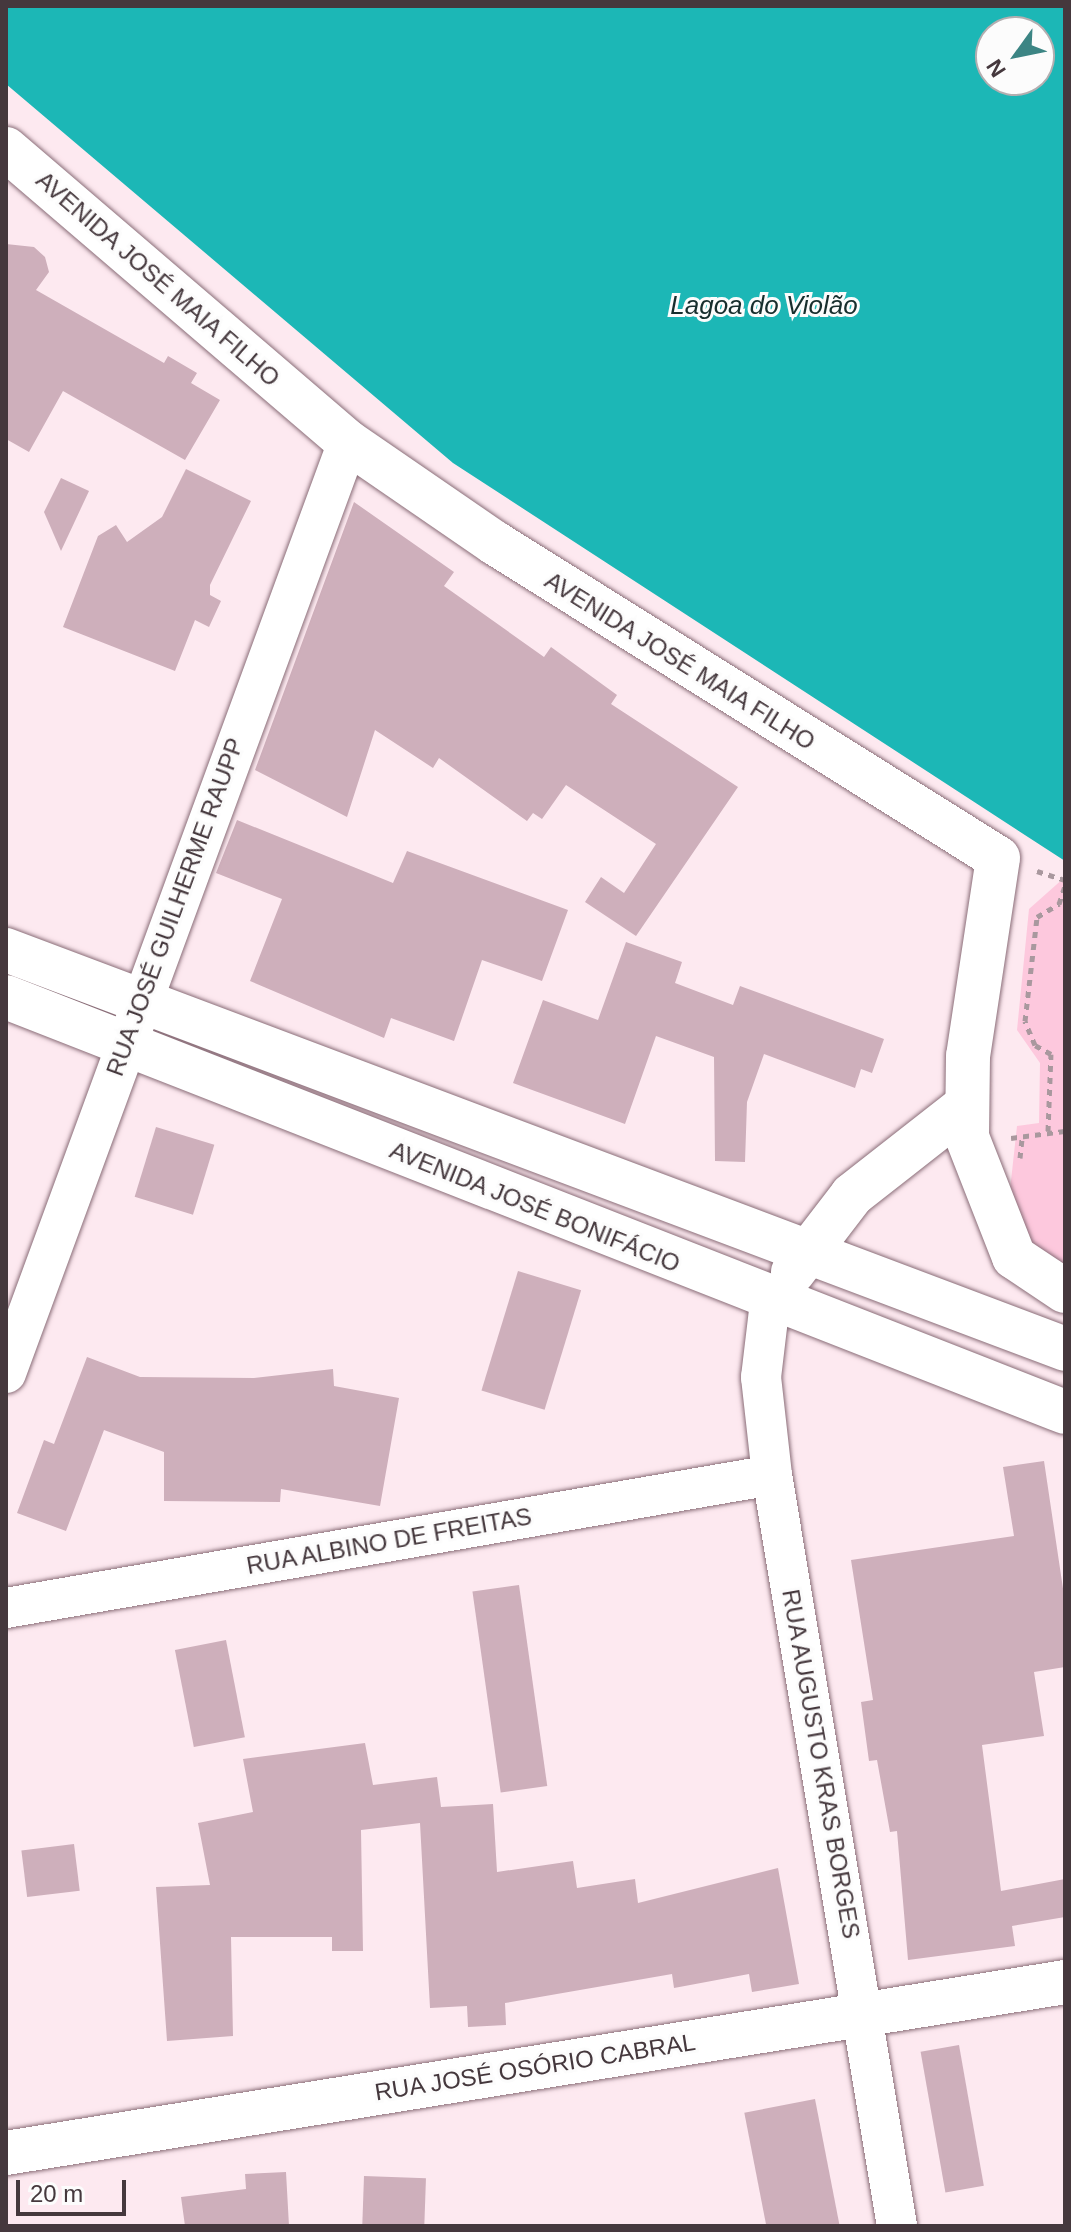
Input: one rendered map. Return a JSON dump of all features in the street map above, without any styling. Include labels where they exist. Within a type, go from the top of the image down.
[{"type":"street","name":"AVENIDA JOSÉ MAIA FILHO","points":[[6,149],[348,442],[495,543],[998,858],[963,1108],[970,1161],[999,1230],[1028,1271],[1065,1291]]},
{"type":"street","name":"RUA JOSÉ GUILHERME RAUPP","points":[[6,1373],[125,1041],[348,442]]},
{"type":"street","points":[[6,950],[1065,1349]]},
{"type":"street","name":"AVENIDA JOSÉ BONIFÁCIO","points":[[6,997],[125,1041],[770,1302],[1065,1412]]},
{"type":"street","points":[[770,1302],[808,1250],[873,1176],[963,1108]]},
{"type":"street","name":"RUA AUGUSTO KRAS BORGES","points":[[770,1302],[761,1377],[772,1475],[897,2226]]},
{"type":"street","name":"RUA ALBINO DE FREITAS","points":[[6,1608],[772,1475]]},
{"type":"street","name":"RUA JOSÉ OSÓRIO CABRAL","points":[[6,2153],[1065,1982]]},
{"type":"path","points":[[1048,1131],[1051,1054],[1035,1045],[1025,1021],[1037,917],[1059,904],[1065,885]]},
{"type":"path","points":[[1022,1139],[1048,1131],[1065,1131]]},
{"type":"shaded area","points":[[1065,877],[1065,1278],[1030,1255],[1009,1199],[1017,1126],[1039,1123],[1040,1063],[1017,1030],[1029,909]]},
{"type":"water","name":"Lagoa do Violão","points":[[6,6],[1065,6],[1065,861],[453,463],[6,84]]},
{"type":"building","points":[[6,244],[34,247],[45,257],[49,272],[36,290],[164,363],[168,356],[197,373],[191,383],[220,400],[185,460],[63,391],[29,452],[6,439]]},
{"type":"building","points":[[186,469],[251,501],[210,585],[210,595],[221,601],[209,627],[195,620],[175,671],[63,627],[98,536],[116,525],[127,542],[162,517]]},
{"type":"building","points":[[61,478],[89,491],[61,551],[44,512]]},
{"type":"building","points":[[354,502],[454,572],[444,586],[544,657],[551,647],[617,695],[611,704],[738,787],[636,936],[585,902],[601,877],[624,893],[656,844],[566,785],[542,819],[533,813],[527,821],[439,758],[433,768],[375,730],[347,817],[255,770]]},
{"type":"building","points":[[237,820],[393,883],[407,851],[568,910],[542,981],[482,960],[454,1041],[391,1018],[384,1038],[250,981],[282,899],[216,873]]},
{"type":"building","points":[[626,942],[682,962],[675,983],[733,1005],[740,986],[884,1039],[872,1073],[861,1069],[855,1088],[764,1054],[747,1102],[745,1162],[715,1161],[714,1057],[656,1036],[625,1124],[513,1083],[543,1000],[598,1020]]},
{"type":"building","points":[[156,1127],[214,1145],[193,1215],[135,1197]]},
{"type":"building","points":[[518,1271],[581,1290],[545,1410],[481,1391]]},
{"type":"building","points":[[87,1357],[140,1377],[254,1378],[333,1369],[334,1386],[399,1398],[380,1506],[281,1489],[280,1502],[164,1501],[164,1452],[104,1430],[66,1531],[17,1513],[44,1440],[54,1444]]},
{"type":"building","points":[[1044,1461],[1065,1602],[1065,1667],[1034,1672],[1044,1736],[982,1745],[1001,1891],[1065,1879],[1065,1917],[1012,1926],[1015,1946],[908,1960],[897,1831],[890,1832],[877,1760],[869,1761],[861,1702],[873,1700],[851,1560],[1014,1536],[1003,1467]]},
{"type":"building","points":[[519,1585],[547,1786],[501,1793],[472,1592]]},
{"type":"building","points":[[226,1640],[245,1737],[194,1747],[175,1650]]},
{"type":"building","points":[[365,1743],[373,1785],[437,1777],[441,1807],[493,1804],[497,1872],[573,1861],[577,1888],[635,1879],[638,1903],[778,1868],[799,1984],[752,1992],[749,1974],[674,1988],[672,1974],[505,2003],[506,2025],[468,2027],[467,2006],[430,2008],[420,1823],[361,1830],[363,1951],[332,1951],[332,1937],[231,1937],[233,2036],[167,2041],[156,1887],[210,1885],[198,1823],[253,1812],[243,1759]]},
{"type":"building","points":[[74,1844],[80,1891],[27,1897],[21,1850]]},
{"type":"building","points":[[959,2045],[984,2186],[945,2193],[921,2052]]},
{"type":"building","points":[[815,2099],[840,2226],[766,2226],[744,2113]]},
{"type":"building","points":[[286,2172],[289,2226],[185,2226],[181,2197],[246,2189],[245,2174]]},
{"type":"building","points":[[364,2176],[426,2178],[424,2226],[362,2226]]}]
